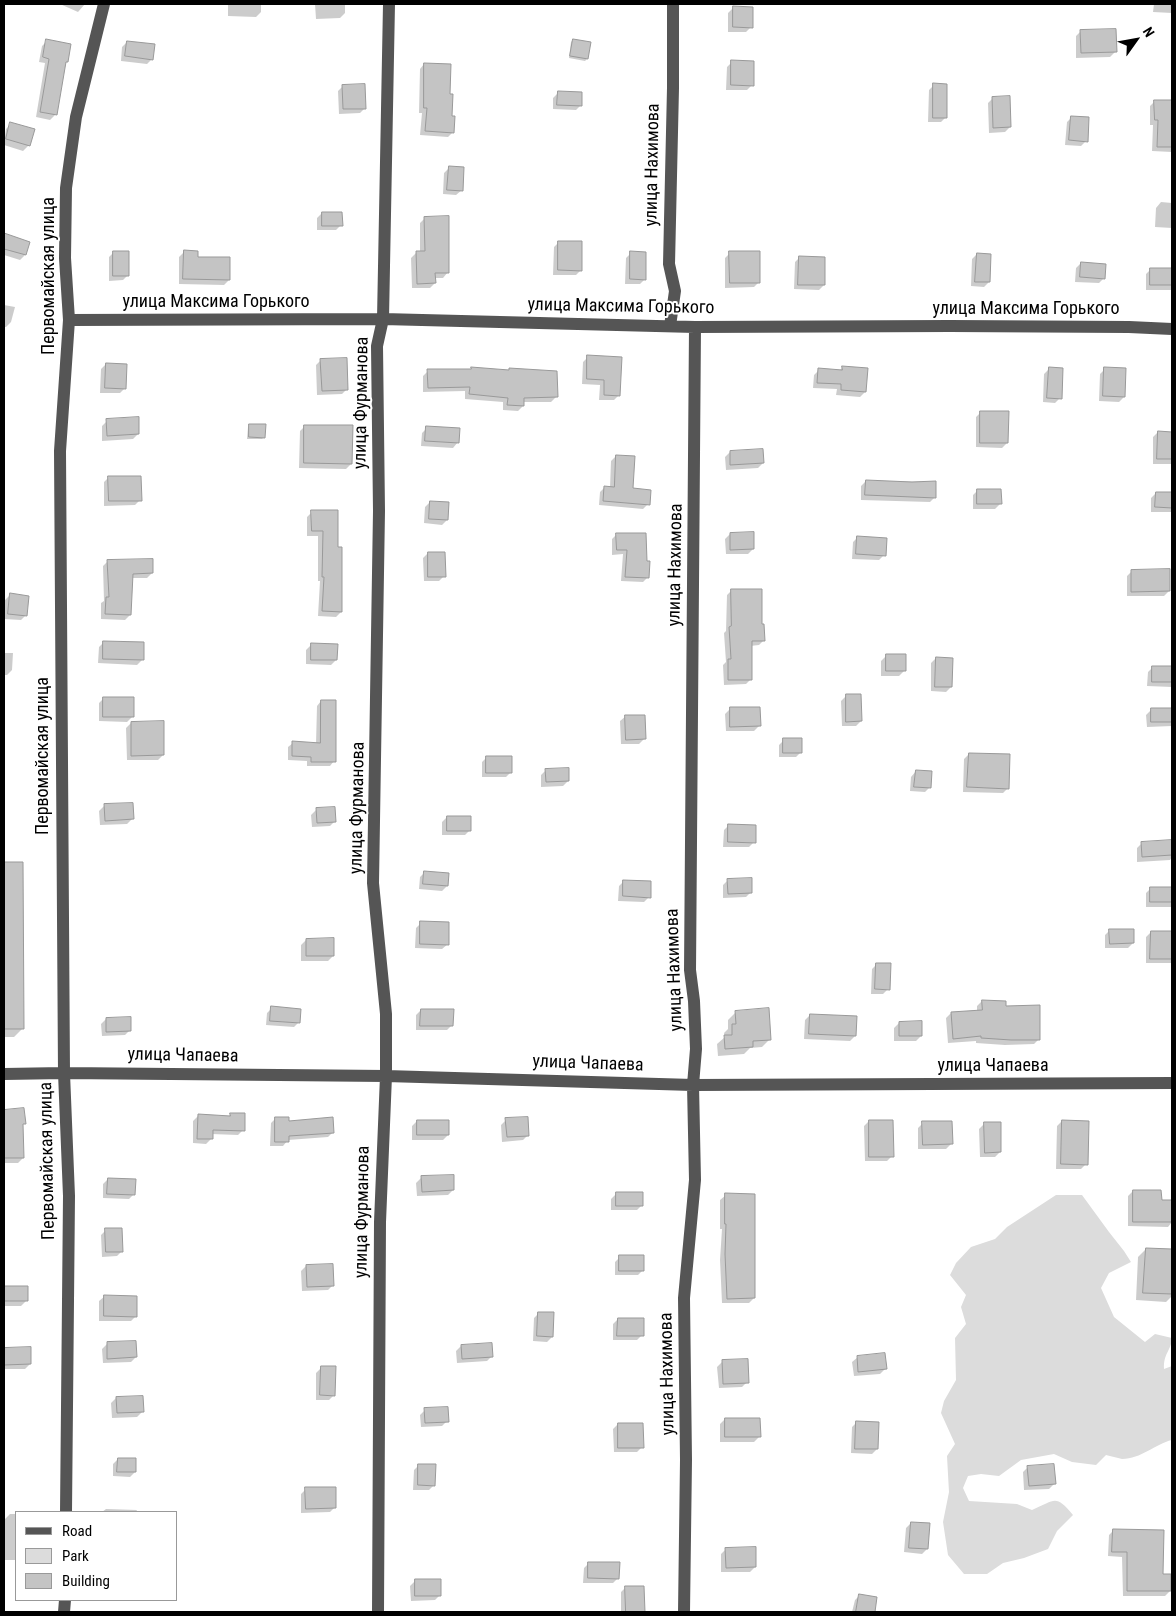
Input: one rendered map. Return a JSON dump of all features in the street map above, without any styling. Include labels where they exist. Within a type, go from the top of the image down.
[{"type":"street","name":"Первомайская улица","points":[[66,1511],[68,1196],[64,1073],[60,451],[69,320],[65,258],[66,188],[76,117],[104,4]]},
{"type":"street","name":"улица Фурманова","points":[[378,1612],[380,1222],[386,1076],[386,1014],[374,884],[379,511],[378,346],[383,319],[389,4]]},
{"type":"street","name":"улица Нахимова","points":[[670,326],[675,291],[669,264],[673,4]]},
{"type":"street","name":"улица Максима Горького","points":[[69,320],[383,319],[670,326],[977,326],[1172,329]]},
{"type":"street","name":"улица Нахимова","points":[[684,1612],[686,1460],[684,1298],[695,1180],[693,1084],[696,1049],[694,1001],[690,970],[695,326]]},
{"type":"street","name":"улица Чапаева","points":[[4,1074],[386,1076],[693,1084],[1172,1083]]},
{"type":"green space","points":[[1056,1195],[1082,1195],[1131,1262],[1109,1273],[1101,1288],[1114,1317],[1145,1342],[1155,1334],[1172,1338],[1164,1369],[1172,1366],[1172,1440],[1135,1457],[1122,1459],[1106,1455],[1096,1465],[1072,1462],[1054,1454],[1021,1460],[999,1476],[981,1474],[968,1476],[963,1488],[969,1501],[1017,1504],[1032,1510],[1055,1501],[1062,1504],[1073,1515],[1057,1531],[1048,1549],[1003,1563],[987,1574],[964,1574],[948,1555],[943,1522],[949,1492],[947,1456],[955,1444],[941,1413],[944,1401],[956,1380],[955,1338],[966,1324],[961,1307],[966,1295],[950,1275],[956,1263],[971,1247],[995,1239],[1007,1227]]},
{"type":"building","points":[[733,6],[753,7],[753,28],[733,27]]},
{"type":"building","points":[[1116,29],[1117,52],[1081,53],[1080,30]]},
{"type":"building","points":[[46,39],[71,44],[57,115],[40,112],[49,59],[43,57]]},
{"type":"building","points":[[573,39],[591,42],[588,59],[570,56]]},
{"type":"building","points":[[127,41],[155,44],[153,60],[125,56]]},
{"type":"building","points":[[731,60],[754,61],[754,86],[731,85]]},
{"type":"building","points":[[424,63],[451,64],[450,94],[453,94],[452,116],[455,116],[454,133],[425,131],[427,108],[424,108]]},
{"type":"building","points":[[933,83],[947,84],[947,118],[933,118]]},
{"type":"building","points":[[365,84],[366,109],[343,109],[342,85]]},
{"type":"building","points":[[558,91],[582,92],[582,106],[557,105]]},
{"type":"building","points":[[1010,96],[1011,127],[993,128],[992,97]]},
{"type":"building","points":[[1154,100],[1172,100],[1172,147],[1157,147],[1158,120],[1155,120]]},
{"type":"building","points":[[1071,116],[1089,117],[1088,142],[1069,140]]},
{"type":"building","points":[[10,122],[35,129],[30,146],[6,139]]},
{"type":"building","points":[[449,166],[464,167],[463,191],[447,190]]},
{"type":"building","points":[[322,212],[342,212],[343,226],[322,226]]},
{"type":"building","points":[[449,216],[449,273],[435,273],[436,283],[417,284],[416,251],[425,251],[424,217]]},
{"type":"building","points":[[4,233],[30,242],[26,255],[4,249]]},
{"type":"building","points":[[558,241],[582,241],[582,271],[558,270]]},
{"type":"building","points":[[184,250],[198,251],[198,257],[230,257],[230,280],[183,279]]},
{"type":"building","points":[[113,251],[129,251],[129,276],[113,276]]},
{"type":"building","points":[[630,251],[646,252],[646,280],[630,279]]},
{"type":"building","points":[[729,251],[760,251],[760,283],[730,283]]},
{"type":"building","points":[[977,253],[991,254],[990,282],[975,282]]},
{"type":"building","points":[[799,256],[825,257],[825,285],[798,285]]},
{"type":"building","points":[[1081,262],[1106,264],[1105,279],[1080,277]]},
{"type":"building","points":[[1150,268],[1172,268],[1172,285],[1150,285]]},
{"type":"building","points":[[587,355],[622,357],[620,396],[604,395],[604,380],[587,379]]},
{"type":"building","points":[[347,358],[348,390],[322,391],[320,359]]},
{"type":"building","points":[[106,363],[127,364],[126,389],[105,388]]},
{"type":"building","points":[[842,366],[868,368],[866,392],[841,390],[841,384],[817,383],[818,368],[842,370]]},
{"type":"building","points":[[471,367],[557,371],[558,397],[524,398],[524,406],[507,405],[508,398],[469,394],[470,387],[428,388],[427,369],[471,369]]},
{"type":"building","points":[[1049,367],[1063,368],[1062,399],[1047,398]]},
{"type":"building","points":[[1104,367],[1126,368],[1125,397],[1103,396]]},
{"type":"building","points":[[980,411],[1009,411],[1008,443],[980,443]]},
{"type":"building","points":[[139,417],[139,434],[107,436],[106,419]]},
{"type":"building","points":[[249,424],[266,424],[265,438],[249,437]]},
{"type":"building","points":[[304,425],[353,425],[352,464],[304,463]]},
{"type":"building","points":[[426,426],[460,428],[459,443],[425,441]]},
{"type":"building","points":[[1158,431],[1172,432],[1172,459],[1157,459]]},
{"type":"building","points":[[763,449],[764,463],[730,465],[730,451]]},
{"type":"building","points":[[616,455],[635,456],[633,488],[651,490],[650,505],[603,501],[604,486],[614,487]]},
{"type":"building","points":[[108,476],[141,476],[142,501],[109,501]]},
{"type":"building","points":[[866,480],[936,481],[936,498],[865,495]]},
{"type":"building","points":[[977,489],[1001,489],[1002,504],[977,504]]},
{"type":"building","points":[[1156,492],[1172,492],[1172,508],[1155,507]]},
{"type":"building","points":[[430,501],[449,502],[448,520],[429,519]]},
{"type":"building","points":[[311,510],[338,510],[338,547],[342,547],[342,612],[322,611],[324,577],[322,577],[323,531],[312,531]]},
{"type":"building","points":[[754,532],[754,549],[730,550],[730,533]]},
{"type":"building","points":[[616,533],[646,533],[647,561],[650,561],[649,578],[625,577],[627,550],[617,550]]},
{"type":"building","points":[[857,536],[887,538],[886,556],[856,554]]},
{"type":"building","points":[[428,552],[445,552],[446,577],[428,577]]},
{"type":"building","points":[[153,559],[153,573],[133,574],[131,615],[105,614],[106,597],[109,597],[107,560]]},
{"type":"building","points":[[1170,569],[1170,591],[1131,592],[1131,570]]},
{"type":"building","points":[[731,589],[762,589],[762,624],[764,624],[765,641],[752,641],[752,680],[728,680],[728,659],[731,659],[729,627],[731,626]]},
{"type":"building","points":[[10,593],[29,596],[27,616],[8,614]]},
{"type":"building","points":[[103,641],[144,642],[144,660],[103,659]]},
{"type":"building","points":[[311,643],[338,644],[337,660],[311,660]]},
{"type":"building","points":[[886,654],[906,654],[906,671],[886,671]]},
{"type":"building","points":[[936,657],[953,658],[952,687],[935,687]]},
{"type":"building","points":[[1152,666],[1172,666],[1172,682],[1152,682]]},
{"type":"building","points":[[846,694],[861,694],[862,721],[846,722]]},
{"type":"building","points":[[103,697],[134,697],[134,717],[103,717]]},
{"type":"building","points":[[321,700],[336,700],[336,762],[311,762],[311,757],[292,756],[292,741],[320,743]]},
{"type":"building","points":[[730,707],[760,707],[761,726],[730,727]]},
{"type":"building","points":[[1151,708],[1172,708],[1172,722],[1151,722]]},
{"type":"building","points":[[625,715],[645,715],[646,739],[626,740]]},
{"type":"building","points":[[164,721],[164,755],[131,756],[131,722]]},
{"type":"building","points":[[783,738],[802,738],[802,753],[783,753]]},
{"type":"building","points":[[969,753],[1010,754],[1009,789],[967,787]]},
{"type":"building","points":[[486,756],[512,756],[512,773],[486,773]]},
{"type":"building","points":[[569,768],[569,781],[546,782],[545,769]]},
{"type":"building","points":[[916,770],[932,771],[931,788],[914,787]]},
{"type":"building","points":[[133,803],[134,819],[105,821],[104,804]]},
{"type":"building","points":[[335,807],[336,822],[317,823],[316,808]]},
{"type":"building","points":[[447,816],[471,816],[471,831],[447,831]]},
{"type":"building","points":[[728,824],[756,825],[756,843],[728,842]]},
{"type":"building","points":[[1172,840],[1172,855],[1142,857],[1141,842]]},
{"type":"building","points":[[4,862],[23,862],[24,1029],[4,1029]]},
{"type":"building","points":[[424,871],[449,873],[448,886],[423,884]]},
{"type":"building","points":[[752,878],[752,893],[728,894],[727,879]]},
{"type":"building","points":[[623,880],[651,881],[651,898],[623,896]]},
{"type":"building","points":[[1150,887],[1172,887],[1172,902],[1150,902]]},
{"type":"building","points":[[420,921],[449,922],[449,945],[420,944]]},
{"type":"building","points":[[1109,929],[1134,929],[1134,943],[1110,944]]},
{"type":"building","points":[[1151,931],[1172,931],[1172,959],[1150,959]]},
{"type":"building","points":[[334,938],[334,956],[306,956],[306,939]]},
{"type":"building","points":[[876,963],[891,963],[890,990],[875,989]]},
{"type":"building","points":[[982,1000],[1006,1001],[1006,1006],[1040,1005],[1040,1040],[981,1038],[981,1036],[953,1039],[951,1012],[982,1010]]},
{"type":"building","points":[[271,1006],[301,1009],[300,1023],[270,1021]]},
{"type":"building","points":[[769,1008],[771,1040],[753,1041],[753,1047],[725,1049],[724,1035],[732,1035],[732,1024],[736,1024],[735,1011]]},
{"type":"building","points":[[421,1009],[454,1009],[453,1026],[420,1026]]},
{"type":"building","points":[[810,1014],[857,1016],[856,1036],[809,1034]]},
{"type":"building","points":[[131,1017],[131,1031],[106,1032],[106,1018]]},
{"type":"building","points":[[922,1021],[922,1036],[899,1036],[899,1022]]},
{"type":"building","points":[[24,1108],[26,1124],[23,1124],[24,1158],[4,1158],[4,1110]]},
{"type":"building","points":[[230,1113],[245,1113],[245,1131],[213,1130],[213,1139],[197,1139],[198,1114],[230,1116]]},
{"type":"building","points":[[275,1117],[289,1117],[289,1121],[333,1117],[334,1133],[289,1136],[289,1142],[275,1142]]},
{"type":"building","points":[[528,1117],[529,1136],[507,1137],[505,1118]]},
{"type":"building","points":[[417,1120],[449,1120],[449,1135],[417,1135]]},
{"type":"building","points":[[869,1120],[893,1120],[894,1157],[869,1157]]},
{"type":"building","points":[[1062,1120],[1089,1121],[1088,1165],[1061,1164]]},
{"type":"building","points":[[922,1121],[952,1121],[953,1144],[923,1145]]},
{"type":"building","points":[[984,1122],[1001,1122],[1001,1152],[985,1153]]},
{"type":"building","points":[[454,1175],[454,1190],[422,1192],[421,1176]]},
{"type":"building","points":[[108,1178],[136,1179],[135,1195],[107,1194]]},
{"type":"building","points":[[1133,1190],[1161,1190],[1162,1200],[1172,1200],[1172,1222],[1133,1222]]},
{"type":"building","points":[[616,1192],[643,1192],[643,1206],[616,1206]]},
{"type":"building","points":[[725,1193],[755,1194],[755,1298],[727,1299]]},
{"type":"building","points":[[105,1228],[122,1228],[123,1252],[106,1252]]},
{"type":"building","points":[[1146,1248],[1172,1249],[1172,1294],[1143,1293]]},
{"type":"building","points":[[619,1255],[644,1255],[644,1271],[619,1271]]},
{"type":"building","points":[[333,1264],[334,1286],[307,1287],[306,1265]]},
{"type":"building","points":[[4,1286],[28,1286],[28,1301],[4,1301]]},
{"type":"building","points":[[104,1295],[137,1296],[137,1317],[104,1316]]},
{"type":"building","points":[[538,1312],[554,1312],[553,1337],[537,1336]]},
{"type":"building","points":[[618,1318],[644,1318],[644,1336],[617,1336]]},
{"type":"building","points":[[136,1341],[137,1357],[107,1359],[107,1342]]},
{"type":"building","points":[[492,1343],[493,1357],[462,1359],[461,1345]]},
{"type":"building","points":[[31,1347],[31,1364],[4,1365],[4,1348]]},
{"type":"building","points":[[885,1353],[887,1369],[858,1372],[857,1356]]},
{"type":"building","points":[[748,1359],[749,1383],[723,1384],[722,1360]]},
{"type":"building","points":[[321,1366],[336,1366],[335,1396],[320,1395]]},
{"type":"building","points":[[143,1396],[144,1412],[117,1413],[116,1397]]},
{"type":"building","points":[[448,1407],[449,1422],[425,1423],[424,1408]]},
{"type":"building","points":[[725,1418],[760,1418],[761,1437],[725,1437]]},
{"type":"building","points":[[856,1421],[879,1422],[878,1449],[855,1449]]},
{"type":"building","points":[[618,1423],[643,1423],[644,1448],[618,1448]]},
{"type":"building","points":[[118,1458],[136,1458],[136,1472],[117,1472]]},
{"type":"building","points":[[418,1464],[436,1464],[435,1486],[418,1485]]},
{"type":"building","points":[[1054,1464],[1056,1484],[1029,1486],[1027,1466]]},
{"type":"building","points":[[305,1487],[336,1487],[336,1508],[306,1509]]},
{"type":"building","points":[[911,1522],[930,1523],[928,1549],[909,1548]]},
{"type":"building","points":[[1113,1529],[1164,1530],[1163,1574],[1171,1574],[1171,1591],[1127,1591],[1127,1552],[1112,1552]]},
{"type":"building","points":[[756,1547],[756,1567],[726,1568],[725,1548]]},
{"type":"building","points":[[588,1562],[620,1562],[619,1579],[588,1578]]},
{"type":"building","points":[[415,1579],[441,1579],[441,1596],[415,1596]]},
{"type":"building","points":[[625,1586],[644,1586],[645,1612],[626,1612]]},
{"type":"building","points":[[859,1594],[877,1597],[875,1612],[856,1612]]}]
